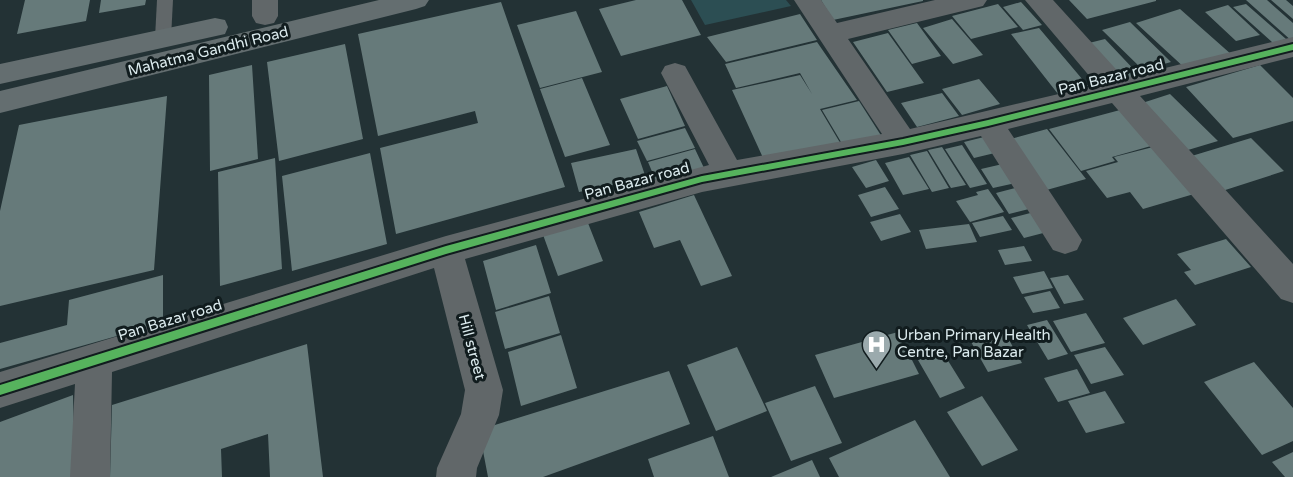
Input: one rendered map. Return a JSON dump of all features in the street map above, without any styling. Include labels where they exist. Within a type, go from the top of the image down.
[{"type":"highway","name":"Mahatma Gandhi Road","points":[[0,74],[162,38],[265,8],[331,0]]},
{"type":"highway","name":"Mahatma Gandhi Road","points":[[0,102],[416,0]]},
{"type":"street","points":[[807,0],[903,142]]},
{"type":"street","points":[[830,34],[974,0]]},
{"type":"street","points":[[1038,0],[1293,288]]},
{"type":"street","name":"Pan Bazar road","points":[[0,390],[446,250],[702,179],[903,142],[1293,47]]},
{"type":"street","points":[[675,74],[729,174]]},
{"type":"street","points":[[988,123],[1065,240]]},
{"type":"street","name":"Hill street","points":[[446,250],[484,390],[480,414],[457,468],[456,477]]},
{"type":"street","points":[[90,477],[94,359]]},
{"type":"lane","points":[[162,38],[165,0]]},
{"type":"shaded area","points":[[691,0],[786,0],[791,6],[705,25]]},
{"type":"building","points":[[25,0],[90,0],[86,21],[17,34]]},
{"type":"building","points":[[101,0],[146,0],[145,5],[99,13]]},
{"type":"building","points":[[636,0],[682,0],[701,35],[621,56],[599,9]]},
{"type":"building","points":[[821,0],[923,0],[923,1],[833,20]]},
{"type":"building","points":[[1069,0],[1156,0],[1156,1],[1087,19]]},
{"type":"building","points":[[1246,0],[1267,0],[1293,23],[1293,42]]},
{"type":"building","points":[[1271,0],[1286,0],[1293,6],[1293,19]]},
{"type":"building","points":[[501,2],[565,187],[396,234],[380,148],[478,123],[475,111],[378,136],[358,34]]},
{"type":"building","points":[[1021,2],[1042,25],[1023,30],[1003,7]]},
{"type":"building","points":[[998,4],[1018,27],[971,39],[952,16]]},
{"type":"building","points":[[1246,4],[1286,39],[1273,43],[1233,7]]},
{"type":"building","points":[[1228,5],[1260,35],[1236,41],[1205,12]]},
{"type":"building","points":[[1180,9],[1232,55],[1187,70],[1136,23]]},
{"type":"building","points":[[576,11],[602,72],[540,88],[517,25]]},
{"type":"building","points":[[800,14],[817,40],[726,62],[707,37]]},
{"type":"building","points":[[952,19],[983,55],[953,64],[923,28]]},
{"type":"building","points":[[1130,22],[1171,62],[1143,70],[1102,30]]},
{"type":"building","points":[[917,23],[941,56],[912,64],[888,30]]},
{"type":"building","points":[[1039,28],[1088,86],[1058,94],[1011,34]]},
{"type":"building","points":[[888,33],[924,83],[887,92],[853,42]]},
{"type":"building","points":[[1105,39],[1140,76],[1124,81],[1089,43]]},
{"type":"building","points":[[817,42],[857,100],[820,109],[842,146],[764,160],[732,90],[800,75],[812,94],[800,73],[736,88],[725,64]]},
{"type":"building","points":[[345,44],[363,139],[279,161],[267,62]]},
{"type":"building","points":[[252,65],[258,159],[210,171],[209,75]]},
{"type":"building","points":[[1260,65],[1293,98],[1293,121],[1233,138],[1186,87]]},
{"type":"building","points":[[582,78],[610,145],[565,157],[540,89]]},
{"type":"building","points":[[979,79],[1000,104],[962,115],[942,89]]},
{"type":"building","points":[[667,86],[685,126],[638,139],[620,99]]},
{"type":"building","points":[[942,93],[959,116],[917,127],[901,103]]},
{"type":"building","points":[[1170,94],[1218,141],[1178,153],[1136,105]]},
{"type":"building","points":[[167,96],[154,270],[0,306],[0,211],[19,125]]},
{"type":"building","points":[[859,101],[882,137],[844,147],[822,110]]},
{"type":"building","points":[[1120,110],[1151,146],[1112,157],[1115,161],[1081,171],[1049,129]]},
{"type":"building","points":[[685,128],[695,148],[647,161],[637,141]]},
{"type":"building","points":[[1047,129],[1086,179],[1043,191],[1007,140]]},
{"type":"building","points":[[988,136],[999,152],[974,158],[964,142]]},
{"type":"building","points":[[1251,138],[1284,171],[1216,193],[1185,158]]},
{"type":"building","points":[[962,145],[987,184],[970,188],[945,149]]},
{"type":"building","points":[[942,147],[966,185],[951,188],[928,150]]},
{"type":"building","points":[[1153,147],[1194,194],[1143,209],[1130,192],[1107,198],[1086,171],[1118,162],[1114,157]]},
{"type":"building","points":[[636,149],[646,178],[579,192],[571,163]]},
{"type":"building","points":[[695,149],[704,168],[656,181],[648,162]]},
{"type":"building","points":[[927,151],[949,188],[932,192],[910,155]]},
{"type":"building","points":[[370,153],[387,244],[292,271],[282,176]]},
{"type":"building","points":[[909,157],[929,189],[903,195],[885,163]]},
{"type":"building","points":[[275,158],[282,269],[220,286],[218,172]]},
{"type":"building","points":[[876,160],[889,181],[866,188],[852,167]]},
{"type":"building","points":[[1007,163],[1020,182],[993,188],[981,169]]},
{"type":"building","points":[[1023,186],[1037,207],[1009,214],[996,193]]},
{"type":"building","points":[[885,187],[899,209],[871,217],[858,195]]},
{"type":"building","points":[[988,189],[1004,212],[970,222],[956,201],[978,195],[976,192]]},
{"type":"building","points":[[694,195],[732,276],[701,286],[680,240],[654,248],[639,212]]},
{"type":"building","points":[[1038,211],[1051,231],[1024,238],[1011,218]]},
{"type":"building","points":[[900,214],[911,232],[881,241],[870,222]]},
{"type":"building","points":[[1003,216],[1012,230],[980,237],[972,223]]},
{"type":"building","points":[[586,218],[603,261],[558,276],[542,232]]},
{"type":"building","points":[[969,224],[977,242],[926,249],[919,230]]},
{"type":"building","points":[[1226,239],[1251,267],[1195,285],[1184,272],[1191,270],[1177,254]]},
{"type":"building","points":[[536,245],[551,293],[496,310],[483,261]]},
{"type":"building","points":[[1024,246],[1032,261],[1005,265],[998,250]]},
{"type":"building","points":[[1044,271],[1053,288],[1022,294],[1013,277]]},
{"type":"building","points":[[163,275],[163,323],[0,369],[0,343],[67,325],[69,300]]},
{"type":"building","points":[[1068,275],[1084,300],[1064,304],[1050,278]]},
{"type":"building","points":[[1050,291],[1060,308],[1033,313],[1024,297]]},
{"type":"building","points":[[549,296],[560,333],[505,349],[495,312]]},
{"type":"building","points":[[1176,299],[1196,325],[1143,345],[1123,318]]},
{"type":"building","points":[[1086,313],[1105,343],[1071,352],[1053,321]]},
{"type":"building","points":[[1047,320],[1068,354],[1048,360],[1027,325]]},
{"type":"building","points":[[1004,331],[1022,363],[988,372],[970,340]]},
{"type":"building","points":[[898,332],[919,374],[834,398],[815,355]]},
{"type":"building","points":[[561,335],[577,388],[521,406],[508,352]]},
{"type":"building","points":[[307,344],[323,477],[270,477],[268,434],[221,449],[222,477],[110,477],[112,405]]},
{"type":"building","points":[[737,347],[767,411],[716,431],[687,365]]},
{"type":"building","points":[[1105,347],[1124,375],[1091,384],[1074,355]]},
{"type":"building","points":[[942,351],[965,388],[940,398],[918,360]]},
{"type":"building","points":[[1254,362],[1293,408],[1293,441],[1262,455],[1204,382]]},
{"type":"building","points":[[1077,369],[1090,393],[1058,402],[1044,378]]},
{"type":"building","points":[[669,371],[690,424],[543,477],[488,477],[479,430]]},
{"type":"building","points":[[815,386],[842,443],[791,461],[765,403]]},
{"type":"building","points":[[1105,391],[1125,423],[1086,433],[1068,401]]},
{"type":"building","points":[[73,395],[75,477],[0,477],[0,422]]},
{"type":"building","points":[[982,396],[1018,450],[982,466],[947,412]]},
{"type":"building","points":[[915,420],[950,477],[839,477],[829,458]]},
{"type":"building","points":[[713,436],[729,477],[654,477],[648,459]]},
{"type":"building","points":[[1293,452],[1293,477],[1285,477],[1272,462]]},
{"type":"building","points":[[812,460],[820,477],[771,477]]},
{"type":"cycle path","points":[[0,390],[446,250],[702,179],[903,142],[1293,47]]},
{"type":"place","name":"Urban Primary Health Centre, Pan Bazar","points":[[876,370]]}]
